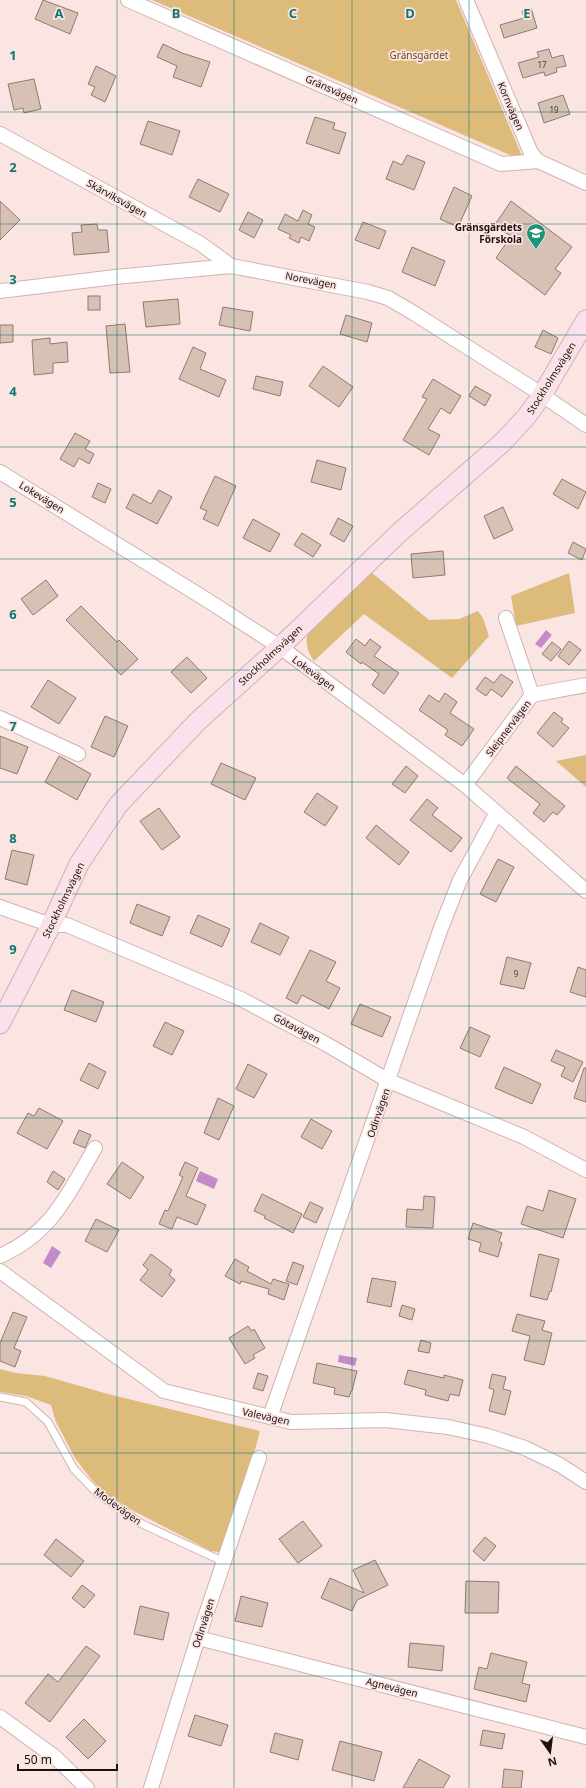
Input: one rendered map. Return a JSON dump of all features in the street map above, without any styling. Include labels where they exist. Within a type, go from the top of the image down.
[{"type":"street","name":"Gränsvägen","points":[[128,0],[501,164],[538,161]]},
{"type":"street","name":"Kornvägen","points":[[466,0],[531,153],[538,161]]},
{"type":"street","name":"Skärviksvägen","points":[[0,134],[201,244],[232,266]]},
{"type":"street","points":[[538,161],[586,183]]},
{"type":"street","name":"Norevägen","points":[[0,291],[115,277],[232,266],[368,292],[388,298],[412,312],[586,425]]},
{"type":"street","name":"Stockholmsvägen","points":[[0,1024],[52,925],[79,864],[118,805],[198,721],[280,647],[400,532],[502,442],[527,416],[542,395],[586,320]]},
{"type":"street","name":"Lokevägen","points":[[0,472],[280,647],[465,785],[496,814],[586,891]]},
{"type":"street","points":[[506,618],[532,695]]},
{"type":"street","name":"Sleipnervägen","points":[[465,785],[532,695],[586,685]]},
{"type":"street","points":[[0,718],[78,754]]},
{"type":"street","name":"Odinvägen","points":[[270,1417],[389,1081],[441,928],[460,880],[496,814]]},
{"type":"street","name":"Götavägen","points":[[0,907],[52,925],[66,925],[241,999],[326,1044],[389,1081],[524,1137],[586,1170]]},
{"type":"street","points":[[0,1256],[25,1243],[37,1234],[61,1206],[95,1148]]},
{"type":"street","name":"Valevägen","points":[[0,1271],[164,1391],[291,1422],[384,1420],[448,1427],[488,1436],[525,1448],[560,1465],[586,1482]]},
{"type":"street","name":"Odinvägen","points":[[151,1788],[198,1638],[258,1458]]},
{"type":"street","name":"Agnevägen","points":[[198,1638],[586,1737]]},
{"type":"street","points":[[0,1717],[54,1757],[87,1788]]},
{"type":"lane","name":"Modevägen","points":[[0,1397],[26,1402],[48,1422],[74,1469],[96,1492],[140,1523],[224,1562]]},
{"type":"green space","name":"Gränsgärdet","points":[[152,0],[456,0],[524,161]]},
{"type":"green space","points":[[371,572],[429,620],[459,619],[478,611],[483,618],[489,636],[452,678],[364,614],[314,661],[309,653],[307,645],[309,628]]},
{"type":"green space","points":[[569,573],[575,613],[516,626],[511,596]]},
{"type":"green space","points":[[586,755],[586,787],[556,761]]},
{"type":"green space","points":[[0,1369],[16,1373],[45,1376],[108,1394],[260,1431],[247,1479],[225,1545],[219,1552],[211,1551],[130,1509],[104,1493],[75,1458],[56,1422],[51,1405],[26,1396],[0,1392]]},
{"type":"shaded area","points":[[546,630],[552,635],[541,648],[535,644]]},
{"type":"shaded area","points":[[200,1171],[218,1179],[214,1189],[196,1181]]},
{"type":"shaded area","points":[[52,1246],[61,1252],[51,1268],[43,1263]]},
{"type":"shaded area","points":[[339,1355],[357,1358],[355,1366],[338,1362]]},
{"type":"building","points":[[43,0],[78,13],[70,34],[35,19]]},
{"type":"building","points":[[531,8],[537,28],[504,38],[500,25],[524,18],[522,11]]},
{"type":"building","points":[[163,44],[182,53],[210,62],[201,87],[173,77],[177,66],[157,57]]},
{"type":"building","points":[[549,49],[552,58],[563,55],[566,66],[556,68],[557,72],[545,76],[544,72],[523,78],[518,63],[539,57],[537,52]]},
{"type":"building","points":[[96,66],[116,76],[105,102],[91,95],[95,87],[88,84]]},
{"type":"building","points":[[34,79],[41,109],[24,113],[23,108],[14,110],[8,84]]},
{"type":"building","points":[[563,95],[570,114],[544,123],[538,103]]},
{"type":"building","points":[[315,117],[335,123],[333,129],[346,133],[339,154],[306,143]]},
{"type":"building","points":[[148,121],[180,131],[172,155],[140,144]]},
{"type":"building","points":[[407,155],[425,162],[414,190],[386,179],[393,161],[402,165]]},
{"type":"building","points":[[198,179],[229,194],[220,212],[189,197]]},
{"type":"building","points":[[454,187],[472,196],[458,227],[440,219]]},
{"type":"building","points":[[0,201],[20,220],[0,240]]},
{"type":"building","points":[[511,201],[572,247],[555,269],[561,273],[545,295],[496,258],[511,236],[494,226]]},
{"type":"building","points":[[303,210],[312,215],[308,224],[315,227],[309,241],[301,237],[299,243],[289,238],[291,235],[278,229],[285,214],[298,221]]},
{"type":"building","points":[[248,212],[263,220],[254,238],[239,230]]},
{"type":"building","points":[[363,222],[386,231],[379,249],[355,240]]},
{"type":"building","points":[[97,224],[98,230],[107,230],[109,252],[74,255],[72,233],[82,232],[81,225]]},
{"type":"building","points":[[412,247],[445,261],[435,286],[402,272]]},
{"type":"building","points":[[88,296],[100,296],[100,310],[88,310]]},
{"type":"building","points":[[178,299],[180,324],[146,327],[143,302]]},
{"type":"building","points":[[223,307],[253,312],[250,331],[219,325]]},
{"type":"building","points":[[346,315],[372,323],[367,342],[340,334]]},
{"type":"building","points":[[125,324],[130,372],[110,373],[106,326]]},
{"type":"building","points":[[0,325],[13,325],[13,342],[0,343]]},
{"type":"building","points":[[543,330],[558,338],[551,354],[535,347]]},
{"type":"building","points":[[50,338],[50,344],[67,342],[68,362],[53,363],[53,373],[34,375],[32,340]]},
{"type":"building","points":[[193,347],[206,353],[200,369],[226,380],[219,397],[179,379]]},
{"type":"building","points":[[323,366],[353,387],[339,407],[309,386]]},
{"type":"building","points":[[256,376],[283,382],[280,396],[253,389]]},
{"type":"building","points":[[433,379],[461,396],[450,414],[441,408],[428,429],[440,435],[429,455],[403,440],[427,399],[422,397]]},
{"type":"building","points":[[475,386],[491,395],[485,406],[469,396]]},
{"type":"building","points":[[75,433],[90,441],[85,449],[94,454],[89,464],[79,458],[74,467],[60,459]]},
{"type":"building","points":[[317,460],[346,468],[341,490],[311,482]]},
{"type":"building","points":[[215,476],[236,486],[218,526],[203,519],[207,511],[200,508]]},
{"type":"building","points":[[562,479],[586,492],[578,509],[553,494]]},
{"type":"building","points":[[98,483],[111,489],[105,503],[92,497]]},
{"type":"building","points":[[159,490],[172,497],[157,524],[126,508],[133,494],[151,504]]},
{"type":"building","points":[[503,507],[513,530],[494,539],[484,516]]},
{"type":"building","points":[[338,518],[353,526],[344,542],[330,534]]},
{"type":"building","points":[[253,519],[280,534],[270,552],[243,538]]},
{"type":"building","points":[[302,533],[321,545],[313,557],[294,545]]},
{"type":"building","points":[[573,542],[586,549],[582,560],[568,553]]},
{"type":"building","points":[[443,551],[445,575],[413,578],[411,554]]},
{"type":"building","points":[[46,580],[58,596],[33,615],[21,599]]},
{"type":"building","points":[[81,606],[117,642],[119,640],[138,659],[121,675],[66,620]]},
{"type":"building","points":[[356,639],[365,646],[370,639],[381,647],[374,656],[399,673],[384,694],[372,685],[379,674],[362,662],[361,664],[346,652]]},
{"type":"building","points":[[569,641],[581,650],[569,665],[558,656]]},
{"type":"building","points":[[552,642],[561,649],[551,661],[542,654]]},
{"type":"building","points":[[187,657],[207,678],[191,693],[171,672]]},
{"type":"building","points":[[501,674],[513,682],[502,697],[491,689],[486,696],[476,689],[485,677],[494,683]]},
{"type":"building","points":[[48,680],[76,698],[59,724],[31,707]]},
{"type":"building","points":[[445,693],[457,702],[450,713],[474,729],[462,746],[445,735],[448,730],[419,710],[429,695],[439,702]]},
{"type":"building","points":[[554,712],[563,719],[561,722],[569,728],[553,747],[537,733]]},
{"type":"building","points":[[105,716],[128,726],[114,757],[91,747]]},
{"type":"building","points":[[0,736],[28,747],[17,774],[0,768]]},
{"type":"building","points":[[59,756],[91,774],[77,800],[45,782]]},
{"type":"building","points":[[221,763],[256,778],[245,800],[211,784]]},
{"type":"building","points":[[406,766],[418,776],[405,793],[392,784]]},
{"type":"building","points":[[516,766],[565,806],[557,815],[553,812],[544,822],[533,813],[540,804],[507,778]]},
{"type":"building","points":[[317,793],[338,807],[325,826],[304,812]]},
{"type":"building","points":[[427,799],[438,808],[432,815],[462,838],[451,852],[410,820]]},
{"type":"building","points":[[159,808],[180,837],[162,850],[140,821]]},
{"type":"building","points":[[376,825],[409,852],[399,865],[366,838]]},
{"type":"building","points":[[12,850],[34,855],[27,885],[5,879]]},
{"type":"building","points":[[498,859],[514,867],[496,902],[480,894]]},
{"type":"building","points":[[137,904],[170,917],[162,936],[130,923]]},
{"type":"building","points":[[198,915],[230,929],[222,947],[190,933]]},
{"type":"building","points":[[260,923],[289,937],[280,955],[251,942]]},
{"type":"building","points":[[310,950],[336,962],[326,981],[340,988],[329,1009],[302,995],[297,1004],[286,998]]},
{"type":"building","points":[[507,957],[531,963],[524,989],[500,984]]},
{"type":"building","points":[[578,967],[586,970],[586,997],[570,992]]},
{"type":"building","points":[[72,990],[104,1002],[96,1022],[64,1010]]},
{"type":"building","points":[[360,1004],[391,1017],[382,1037],[351,1024]]},
{"type":"building","points":[[165,1022],[184,1031],[172,1055],[153,1046]]},
{"type":"building","points":[[470,1027],[490,1036],[480,1057],[460,1048]]},
{"type":"building","points":[[556,1050],[583,1062],[573,1082],[561,1076],[565,1067],[551,1061]]},
{"type":"building","points":[[89,1063],[106,1072],[98,1089],[80,1080]]},
{"type":"building","points":[[248,1064],[267,1074],[254,1098],[236,1089]]},
{"type":"building","points":[[504,1067],[541,1084],[532,1104],[495,1088]]},
{"type":"building","points":[[584,1068],[586,1068],[586,1102],[574,1098]]},
{"type":"building","points":[[218,1098],[234,1106],[219,1140],[204,1133]]},
{"type":"building","points":[[39,1108],[63,1121],[47,1149],[17,1133],[28,1113],[34,1116]]},
{"type":"building","points":[[311,1119],[332,1131],[322,1149],[301,1137]]},
{"type":"building","points":[[79,1130],[91,1135],[85,1148],[73,1143]]},
{"type":"building","points":[[122,1162],[144,1177],[130,1199],[107,1184]]},
{"type":"building","points":[[185,1162],[198,1168],[186,1196],[206,1205],[197,1225],[177,1217],[172,1229],[159,1224],[165,1210],[168,1211],[183,1177],[179,1175]]},
{"type":"building","points":[[53,1171],[65,1179],[58,1190],[47,1182]]},
{"type":"building","points":[[549,1190],[576,1199],[563,1238],[521,1224],[527,1206],[543,1211]]},
{"type":"building","points":[[262,1194],[302,1214],[293,1233],[254,1211]]},
{"type":"building","points":[[424,1196],[435,1197],[433,1228],[406,1227],[407,1209],[423,1210]]},
{"type":"building","points":[[310,1202],[323,1208],[316,1223],[303,1217]]},
{"type":"building","points":[[96,1219],[119,1230],[107,1252],[85,1241]]},
{"type":"building","points":[[473,1223],[502,1233],[499,1241],[502,1243],[498,1257],[479,1251],[481,1243],[468,1239]]},
{"type":"building","points":[[151,1254],[172,1270],[169,1275],[175,1280],[162,1297],[140,1280],[148,1270],[143,1265]]},
{"type":"building","points":[[539,1254],[559,1259],[551,1292],[550,1291],[547,1300],[530,1296]]},
{"type":"building","points":[[235,1259],[249,1267],[247,1271],[271,1284],[273,1279],[289,1284],[284,1300],[268,1294],[269,1289],[241,1281],[240,1284],[225,1276]]},
{"type":"building","points":[[293,1262],[304,1266],[297,1285],[286,1281]]},
{"type":"building","points":[[372,1278],[396,1282],[391,1307],[367,1302]]},
{"type":"building","points":[[402,1305],[415,1309],[412,1320],[399,1316]]},
{"type":"building","points":[[13,1312],[27,1317],[14,1348],[21,1351],[15,1367],[0,1361],[0,1343]]},
{"type":"building","points":[[517,1314],[545,1321],[542,1330],[552,1333],[544,1365],[524,1360],[530,1336],[512,1331]]},
{"type":"building","points":[[248,1326],[252,1331],[254,1329],[265,1348],[253,1355],[255,1358],[245,1364],[229,1338]]},
{"type":"building","points":[[421,1340],[431,1343],[429,1353],[418,1351]]},
{"type":"building","points":[[317,1363],[357,1371],[349,1397],[334,1394],[335,1388],[313,1383]]},
{"type":"building","points":[[408,1370],[444,1378],[444,1375],[463,1380],[459,1396],[450,1394],[448,1401],[425,1395],[426,1390],[404,1384]]},
{"type":"building","points":[[258,1373],[268,1376],[263,1391],[253,1388]]},
{"type":"building","points":[[492,1374],[506,1377],[503,1389],[511,1391],[505,1415],[489,1411],[494,1390],[489,1388]]},
{"type":"building","points":[[303,1521],[322,1546],[298,1563],[279,1539]]},
{"type":"building","points":[[485,1537],[496,1546],[484,1561],[473,1551]]},
{"type":"building","points":[[56,1539],[84,1561],[71,1577],[44,1555]]},
{"type":"building","points":[[375,1560],[388,1585],[357,1600],[352,1611],[321,1598],[330,1578],[364,1593],[353,1570]]},
{"type":"building","points":[[466,1581],[499,1582],[498,1613],[465,1613]]},
{"type":"building","points":[[82,1585],[95,1595],[84,1608],[72,1598]]},
{"type":"building","points":[[241,1596],[268,1603],[262,1627],[235,1621]]},
{"type":"building","points":[[140,1606],[169,1613],[163,1640],[134,1634]]},
{"type":"building","points":[[410,1643],[444,1646],[442,1671],[408,1667]]},
{"type":"building","points":[[86,1646],[100,1656],[50,1722],[25,1703],[48,1674],[58,1682]]},
{"type":"building","points":[[491,1653],[527,1662],[522,1683],[530,1685],[526,1702],[474,1689],[479,1667],[487,1669]]},
{"type":"building","points":[[195,1715],[228,1725],[221,1746],[188,1736]]},
{"type":"building","points":[[84,1719],[106,1741],[88,1759],[66,1737]]},
{"type":"building","points":[[483,1730],[505,1734],[502,1749],[480,1745]]},
{"type":"building","points":[[275,1733],[303,1740],[298,1760],[270,1752]]},
{"type":"building","points":[[340,1741],[382,1752],[374,1781],[332,1770]]},
{"type":"building","points":[[419,1759],[450,1776],[443,1788],[403,1788]]},
{"type":"building","points":[[504,1769],[523,1771],[521,1788],[502,1788]]},
{"type":"place","name":"Gränsgärdets Förskola","points":[[536,250]]}]
